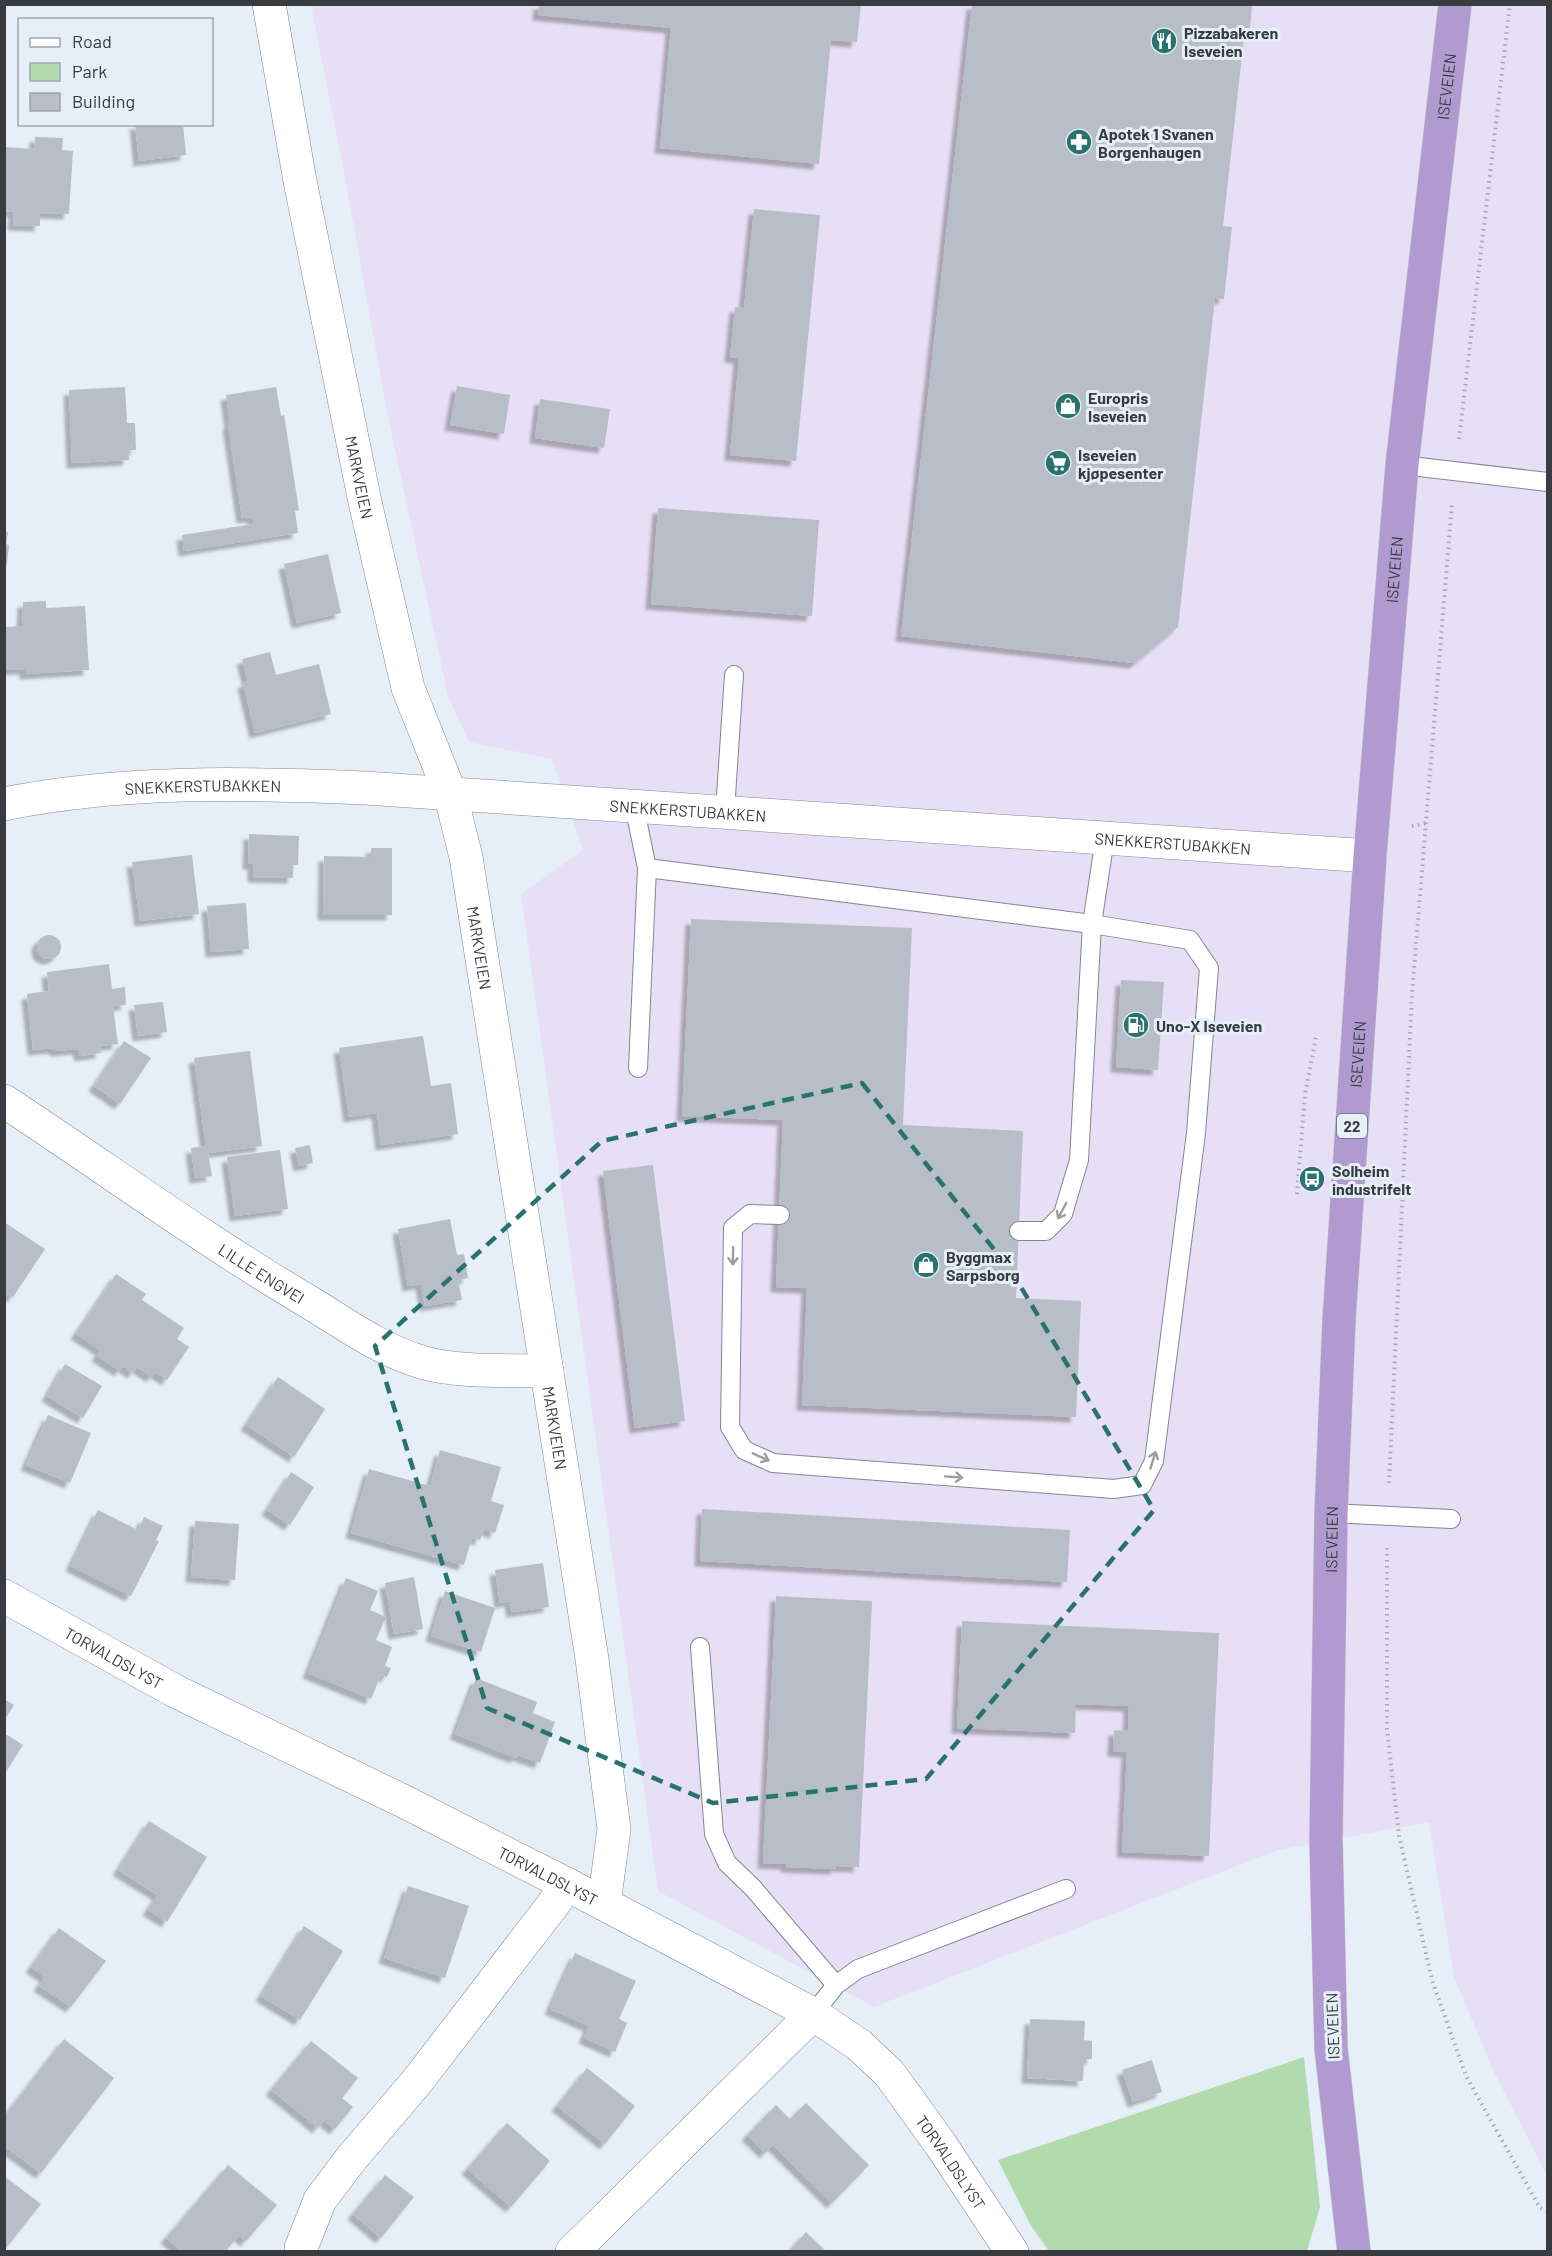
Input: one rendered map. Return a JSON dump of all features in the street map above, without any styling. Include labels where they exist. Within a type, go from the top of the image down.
[{"type":"highway","name":"ISEVEIEN","points":[[1354,2252],[1331,2048],[1326,1840],[1331,1513],[1340,1320],[1370,856],[1402,465],[1455,4]]},
{"type":"street","name":"MARKVEIEN","points":[[269,4],[300,180],[378,560],[408,688],[450,794],[466,857],[592,1659],[614,1829],[604,1904]]},
{"type":"street","name":"SNEKKERSTUBAKKEN","points":[[4,804],[63,794],[139,787],[294,785],[725,811],[1370,856]]},
{"type":"street","name":"LILLE ENGVEI","points":[[4,1101],[242,1262],[395,1353],[423,1362],[455,1367],[548,1371]]},
{"type":"street","name":"TORVALDSLYST","points":[[4,1596],[175,1691],[568,1885],[813,2014],[858,2045],[889,2073],[941,2145],[1012,2252]]},
{"type":"street","points":[[302,2252],[301,2248],[320,2200],[418,2079],[568,1885]]},
{"type":"street","points":[[573,2252],[813,2014]]},
{"type":"lane","points":[[1402,465],[1548,482]]},
{"type":"lane","points":[[725,811],[734,675]]},
{"type":"lane","points":[[634,805],[647,868],[638,1068]]},
{"type":"lane","points":[[1019,1231],[1046,1231],[1063,1214],[1079,1160],[1092,924],[1105,838]]},
{"type":"lane","points":[[647,868],[1092,924],[1190,940],[1209,968],[1196,1133],[1155,1461],[1142,1485],[1114,1489],[773,1463],[744,1450],[730,1427],[734,1228],[750,1214],[780,1215]]},
{"type":"lane","points":[[1331,1513],[1452,1519]]},
{"type":"lane","points":[[700,1647],[714,1834],[727,1863],[753,1888],[836,1985]]},
{"type":"lane","points":[[813,2014],[836,1985],[858,1969],[1066,1889]]},
{"type":"path","points":[[1510,4],[1455,472],[1413,984],[1387,1517],[1387,1730],[1399,1836],[1429,1969],[1466,2076],[1540,2208],[1548,2211]]},
{"type":"highlighted area","points":[[862,1083],[1012,1272],[1154,1510],[926,1779],[713,1803],[487,1708],[375,1346],[602,1141]]},
{"type":"shaded area","points":[[311,5],[1547,5],[1547,2176],[1495,2074],[1454,1977],[1429,1822],[1278,1850],[874,2007],[658,1891],[521,894],[583,850],[552,759],[469,742],[448,696],[386,407],[347,188]]},
{"type":"green space","points":[[1304,2057],[1320,2207],[1307,2251],[1049,2251],[1031,2226],[998,2160]]},
{"type":"building","points":[[539,4],[861,4],[857,42],[831,40],[819,164],[660,148],[671,28],[538,15]]},
{"type":"building","name":"Iseveien kjøpesenter","points":[[972,4],[1252,4],[1250,29],[1245,29],[1223,226],[1232,227],[1224,299],[1215,298],[1178,627],[1135,663],[901,636]]},
{"type":"building","points":[[135,126],[183,126],[186,155],[139,161]]},
{"type":"building","points":[[35,137],[63,138],[62,150],[73,151],[69,214],[40,213],[40,226],[13,225],[14,212],[4,211],[4,147],[34,149]]},
{"type":"building","points":[[754,209],[820,215],[796,461],[730,455],[739,358],[730,357],[735,307],[744,308]]},
{"type":"building","points":[[457,386],[510,395],[504,434],[450,425]]},
{"type":"building","points":[[125,387],[127,423],[135,423],[136,450],[128,450],[129,460],[72,463],[69,390]]},
{"type":"building","points":[[276,387],[281,416],[284,415],[299,510],[295,511],[298,533],[184,551],[182,535],[254,524],[252,517],[242,518],[226,395]]},
{"type":"building","points":[[540,399],[610,409],[604,448],[535,438]]},
{"type":"building","points":[[658,508],[819,520],[812,616],[651,604]]},
{"type":"building","points":[[4,532],[8,532],[7,565],[4,564]]},
{"type":"building","points":[[328,554],[341,613],[297,623],[284,564]]},
{"type":"building","points":[[46,601],[46,608],[85,606],[89,670],[25,674],[25,669],[5,670],[5,627],[22,626],[23,602]]},
{"type":"building","points":[[270,652],[276,675],[319,664],[331,714],[255,733],[243,683],[248,682],[242,659]]},
{"type":"building","points":[[249,834],[299,836],[298,865],[293,865],[293,878],[253,877],[253,864],[248,864]]},
{"type":"building","points":[[371,848],[392,848],[392,915],[323,915],[324,856],[371,857]]},
{"type":"building","points":[[192,855],[199,914],[140,921],[132,862]]},
{"type":"building","points":[[246,903],[249,949],[211,952],[207,906]]},
{"type":"building","points":[[691,919],[912,928],[903,1125],[1023,1131],[1016,1298],[1081,1301],[1076,1417],[802,1405],[807,1288],[776,1287],[783,1120],[682,1116]]},
{"type":"building","points":[[49,935],[54,936],[60,942],[60,952],[54,958],[49,959],[44,958],[38,952],[37,947],[38,942],[44,936]]},
{"type":"building","points":[[109,964],[112,989],[125,987],[126,1005],[113,1006],[118,1044],[100,1046],[101,1053],[80,1056],[78,1049],[33,1050],[27,994],[49,991],[47,972]]},
{"type":"building","points":[[1121,980],[1164,982],[1158,1070],[1116,1067]]},
{"type":"building","points":[[163,1002],[167,1032],[138,1036],[134,1005]]},
{"type":"building","points":[[423,1036],[431,1086],[451,1083],[458,1134],[381,1145],[377,1113],[349,1117],[339,1048]]},
{"type":"building","points":[[124,1041],[151,1058],[120,1104],[94,1086]]},
{"type":"building","points":[[250,1051],[262,1146],[208,1153],[212,1176],[195,1178],[191,1148],[206,1146],[194,1058]]},
{"type":"building","points":[[310,1145],[313,1163],[299,1166],[295,1148]]},
{"type":"building","points":[[280,1150],[288,1209],[235,1216],[227,1157]]},
{"type":"building","points":[[653,1165],[685,1421],[635,1428],[603,1171]]},
{"type":"building","points":[[450,1219],[457,1255],[464,1254],[468,1278],[458,1280],[462,1300],[425,1306],[421,1284],[408,1286],[398,1229]]},
{"type":"building","points":[[4,1222],[45,1249],[13,1297],[8,1294],[4,1299]]},
{"type":"building","points":[[116,1274],[146,1294],[142,1300],[184,1328],[177,1339],[189,1347],[167,1380],[155,1372],[152,1377],[137,1367],[133,1373],[123,1366],[120,1371],[97,1356],[101,1350],[76,1334]]},
{"type":"building","points":[[65,1364],[102,1386],[83,1418],[47,1396]]},
{"type":"building","points":[[278,1377],[325,1409],[294,1457],[246,1425]]},
{"type":"building","points":[[48,1415],[91,1433],[70,1483],[26,1465]]},
{"type":"building","points":[[440,1450],[501,1467],[491,1501],[504,1505],[495,1533],[484,1529],[480,1540],[472,1538],[464,1565],[351,1533],[369,1469],[430,1486]]},
{"type":"building","points":[[291,1472],[314,1487],[290,1525],[267,1510]]},
{"type":"building","points":[[702,1509],[1070,1530],[1067,1582],[700,1561]]},
{"type":"building","points":[[98,1510],[138,1530],[144,1517],[163,1526],[156,1540],[159,1541],[131,1596],[71,1566]]},
{"type":"building","points":[[195,1521],[239,1524],[235,1580],[191,1577]]},
{"type":"building","points":[[543,1563],[549,1607],[512,1612],[510,1601],[500,1603],[495,1570]]},
{"type":"building","points":[[414,1577],[423,1629],[394,1634],[385,1583]]},
{"type":"building","points":[[346,1578],[378,1591],[370,1610],[386,1617],[376,1640],[392,1647],[385,1666],[391,1668],[387,1677],[381,1675],[371,1699],[308,1673]]},
{"type":"building","points":[[445,1591],[495,1608],[481,1652],[431,1636]]},
{"type":"building","points":[[776,1596],[872,1601],[859,1867],[836,1866],[836,1869],[786,1867],[786,1864],[763,1863]]},
{"type":"building","points":[[962,1621],[1219,1633],[1209,1856],[1122,1852],[1127,1752],[1113,1751],[1114,1730],[1128,1731],[1129,1706],[1076,1704],[1075,1733],[957,1728]]},
{"type":"building","points":[[476,1678],[537,1702],[533,1713],[555,1722],[540,1763],[517,1755],[516,1758],[455,1734]]},
{"type":"building","points":[[4,1699],[14,1705],[4,1721]]},
{"type":"building","points":[[4,1733],[23,1745],[4,1775]]},
{"type":"building","points":[[149,1821],[207,1857],[167,1922],[148,1910],[158,1895],[118,1870]]},
{"type":"building","points":[[408,1886],[469,1906],[445,1978],[384,1958]]},
{"type":"building","points":[[304,1926],[343,1951],[300,2020],[261,1996]]},
{"type":"building","points":[[59,1928],[106,1961],[71,2007],[39,1986],[45,1977],[31,1967]]},
{"type":"building","points":[[575,1953],[636,1981],[619,2019],[627,2023],[615,2052],[584,2038],[589,2026],[550,2009]]},
{"type":"building","points":[[1030,2019],[1085,2021],[1084,2040],[1092,2041],[1092,2059],[1084,2059],[1083,2081],[1027,2078]]},
{"type":"building","points":[[64,2039],[114,2078],[41,2173],[4,2146],[4,2117]]},
{"type":"building","points":[[311,2041],[358,2078],[342,2098],[353,2107],[335,2129],[324,2120],[318,2128],[271,2090]]},
{"type":"building","points":[[1152,2060],[1162,2092],[1133,2102],[1122,2070]]},
{"type":"building","points":[[587,2068],[635,2106],[605,2144],[557,2106]]},
{"type":"building","points":[[806,2103],[869,2165],[832,2203],[773,2145],[765,2153],[747,2135],[776,2105],[790,2119]]},
{"type":"building","points":[[507,2123],[550,2161],[511,2207],[467,2169]]},
{"type":"building","points":[[228,2165],[277,2205],[246,2241],[239,2235],[225,2252],[182,2252],[166,2238]]},
{"type":"building","points":[[385,2175],[414,2197],[381,2238],[353,2214]]},
{"type":"building","points":[[4,2176],[41,2204],[7,2247],[4,2245]]},
{"type":"building","points":[[806,2232],[827,2252],[788,2252]]},
{"type":"place","name":"Pizzabakeren Iseveien","points":[[1164,41]]},
{"type":"place","name":"Apotek 1 Svanen Borgenhaugen","points":[[1079,142]]},
{"type":"place","name":"Europris Iseveien","points":[[1068,406]]},
{"type":"place","name":"Iseveien kjøpesenter","points":[[1058,463]]},
{"type":"place","name":"Uno-X Iseveien","points":[[1136,1025]]},
{"type":"place","name":"Solheim industrifelt","points":[[1312,1179]]},
{"type":"place","name":"Byggmax Sarpsborg","points":[[926,1265]]}]
